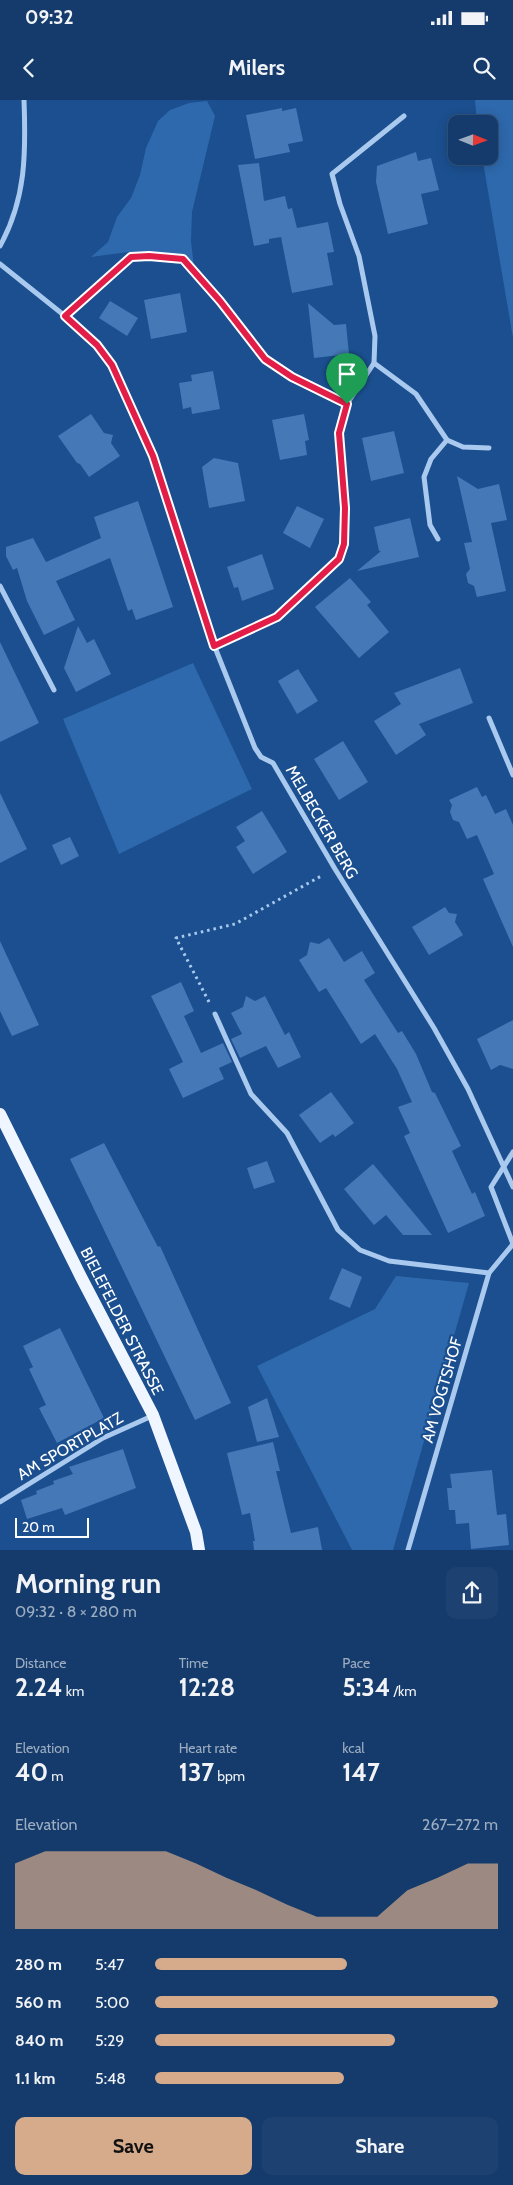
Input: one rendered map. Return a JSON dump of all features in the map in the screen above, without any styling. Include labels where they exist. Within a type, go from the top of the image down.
[{"type":"main road","name":"BIELEFELDER STRASSE","points":[[0,1114],[81,1278],[153,1415],[196,1532],[199,1550]]},
{"type":"street","points":[[0,246],[10,228],[22,188],[26,143],[24,100]]},
{"type":"street","points":[[214,646],[277,617],[339,559],[344,544],[345,508],[339,433],[347,404],[374,363],[375,336],[359,256],[340,204],[332,174],[404,116]]},
{"type":"street","name":"MELBECKER BERG","points":[[0,264],[65,316],[97,345],[112,365],[153,456],[214,646],[255,748],[261,757],[273,763],[335,869],[434,1028],[468,1089],[504,1167]]},
{"type":"street","points":[[374,363],[416,394],[447,440],[463,447],[489,448]]},
{"type":"street","points":[[438,539],[430,526],[424,477],[432,458],[447,440]]},
{"type":"street","points":[[0,586],[54,690]]},
{"type":"street","points":[[489,718],[513,774]]},
{"type":"street","points":[[215,1014],[251,1094],[287,1133],[338,1230],[360,1250],[389,1261],[489,1273]]},
{"type":"street","name":"AM VOGTSHOF","points":[[408,1550],[489,1273],[513,1244],[491,1187],[513,1152]]},
{"type":"street","points":[[504,1167],[513,1187]]},
{"type":"street","name":"AM SPORTPLATZ","points":[[0,1502],[103,1438],[153,1415]]},
{"type":"path","points":[[65,316],[131,257],[149,256],[183,259],[220,301],[265,359],[292,377],[347,404]]},
{"type":"path","points":[[215,1014],[176,938],[235,924],[335,869]]},
{"type":"shaded area","points":[[475,100],[513,100],[513,338],[484,165],[498,165],[498,115],[476,115]]},
{"type":"shaded area","points":[[207,101],[215,116],[192,212],[191,241],[194,267],[161,253],[128,252],[91,257],[108,242],[117,217],[131,198],[140,175],[146,148],[158,121],[170,110],[189,103]]},
{"type":"shaded area","points":[[193,663],[252,789],[119,854],[63,719]]},
{"type":"shaded area","points":[[396,1276],[469,1283],[393,1550],[352,1550],[257,1366],[375,1309]]},
{"type":"building","points":[[282,108],[282,111],[296,108],[303,141],[288,144],[290,152],[255,159],[246,115]]},
{"type":"building","points":[[416,152],[418,161],[431,158],[439,190],[421,194],[428,224],[388,234],[376,182],[377,166]]},
{"type":"building","points":[[259,163],[264,201],[285,196],[288,209],[292,208],[297,228],[328,222],[334,252],[327,253],[333,285],[292,293],[281,237],[269,239],[269,243],[254,246],[238,165]]},
{"type":"building","points":[[180,293],[187,332],[151,339],[144,300]]},
{"type":"building","points":[[110,301],[138,318],[127,336],[99,318]]},
{"type":"building","points":[[308,303],[334,325],[346,324],[349,354],[314,358]]},
{"type":"building","points":[[213,371],[220,409],[192,414],[191,407],[183,409],[179,383],[192,381],[191,375]]},
{"type":"building","points":[[91,414],[104,433],[113,435],[111,443],[120,456],[89,477],[58,436]]},
{"type":"building","points":[[304,414],[309,440],[305,441],[307,455],[280,460],[272,420]]},
{"type":"building","points":[[394,431],[404,473],[371,481],[362,438]]},
{"type":"building","points":[[214,458],[238,463],[245,501],[209,508],[202,467]]},
{"type":"building","points":[[457,476],[478,489],[499,484],[507,520],[491,523],[506,591],[477,597],[474,586],[468,583],[466,574],[470,569],[464,543],[472,542]]},
{"type":"building","points":[[138,501],[173,607],[136,620],[132,609],[128,611],[110,558],[56,581],[75,620],[44,635],[27,601],[17,568],[13,570],[6,556],[6,547],[33,538],[46,562],[101,538],[94,517]]},
{"type":"building","points":[[297,506],[324,519],[310,548],[283,533]]},
{"type":"building","points":[[410,518],[419,557],[357,571],[381,551],[379,551],[374,527]]},
{"type":"building","points":[[262,554],[274,589],[242,601],[238,587],[234,588],[227,567]]},
{"type":"building","points":[[350,578],[371,602],[367,605],[389,632],[359,658],[315,607]]},
{"type":"building","points":[[78,626],[87,643],[94,639],[111,674],[76,692],[64,668]]},
{"type":"building","points":[[0,642],[39,723],[0,742]]},
{"type":"building","points":[[460,668],[473,703],[419,724],[426,735],[396,755],[374,721],[401,704],[394,693]]},
{"type":"building","points":[[298,669],[318,701],[297,714],[278,681]]},
{"type":"building","points":[[343,741],[368,782],[339,800],[314,759]]},
{"type":"building","points":[[477,787],[482,797],[486,795],[495,814],[506,809],[513,825],[513,947],[483,879],[494,874],[477,835],[467,839],[459,822],[453,820],[450,812],[452,805],[449,800]]},
{"type":"building","points":[[0,793],[27,849],[0,863]]},
{"type":"building","points":[[262,811],[287,852],[253,874],[236,847],[245,841],[236,827]]},
{"type":"building","points":[[70,837],[79,856],[61,865],[52,845]]},
{"type":"building","points":[[445,907],[449,913],[457,914],[455,922],[463,935],[429,955],[412,927]]},
{"type":"building","points":[[329,938],[344,962],[362,951],[375,973],[364,980],[398,1033],[402,1031],[416,1054],[432,1092],[435,1093],[461,1146],[452,1151],[472,1194],[475,1192],[485,1216],[448,1233],[404,1136],[410,1133],[398,1107],[412,1102],[397,1069],[375,1034],[361,1044],[326,988],[319,992],[299,960],[307,955],[310,942],[319,944]]},
{"type":"building","points":[[0,941],[39,1025],[12,1036],[0,1011]]},
{"type":"building","points":[[181,982],[194,1011],[184,1016],[201,1053],[223,1043],[232,1062],[219,1068],[224,1079],[183,1098],[169,1069],[183,1062],[151,996]]},
{"type":"building","points":[[246,996],[255,1001],[265,996],[285,1035],[289,1032],[301,1057],[278,1068],[266,1046],[240,1058],[231,1039],[242,1034],[231,1013],[243,1007]]},
{"type":"building","points":[[513,1020],[513,1069],[500,1065],[491,1070],[477,1039]]},
{"type":"building","points":[[331,1092],[354,1123],[335,1137],[333,1134],[320,1143],[299,1115]]},
{"type":"building","points":[[104,1143],[158,1247],[160,1246],[231,1403],[195,1420],[70,1159]]},
{"type":"building","points":[[267,1161],[275,1182],[254,1189],[247,1168]]},
{"type":"building","points":[[373,1164],[432,1235],[403,1235],[386,1215],[374,1225],[344,1189]]},
{"type":"building","points":[[342,1268],[362,1277],[350,1308],[329,1299]]},
{"type":"building","points":[[60,1328],[104,1418],[57,1443],[39,1408],[46,1405],[29,1369],[33,1367],[23,1346]]},
{"type":"building","points":[[267,1398],[279,1437],[257,1442],[248,1407]]},
{"type":"building","points":[[273,1442],[280,1471],[276,1471],[291,1533],[318,1527],[322,1550],[254,1550],[253,1541],[255,1541],[250,1513],[242,1515],[227,1453]]},
{"type":"building","points":[[123,1449],[136,1488],[65,1515],[62,1508],[27,1519],[21,1500],[37,1494],[36,1491],[54,1484],[53,1481],[73,1474],[69,1467]]},
{"type":"building","points":[[492,1470],[497,1515],[506,1514],[509,1545],[471,1549],[469,1523],[456,1524],[455,1510],[449,1510],[447,1488],[452,1488],[450,1474]]},
{"type":"route","points":[[149,256],[183,259],[220,301],[265,359],[292,377],[347,404],[339,433],[345,508],[344,544],[339,559],[328,572],[277,617],[214,646],[153,456],[112,365],[97,345],[65,316],[131,257],[149,256]]}]
